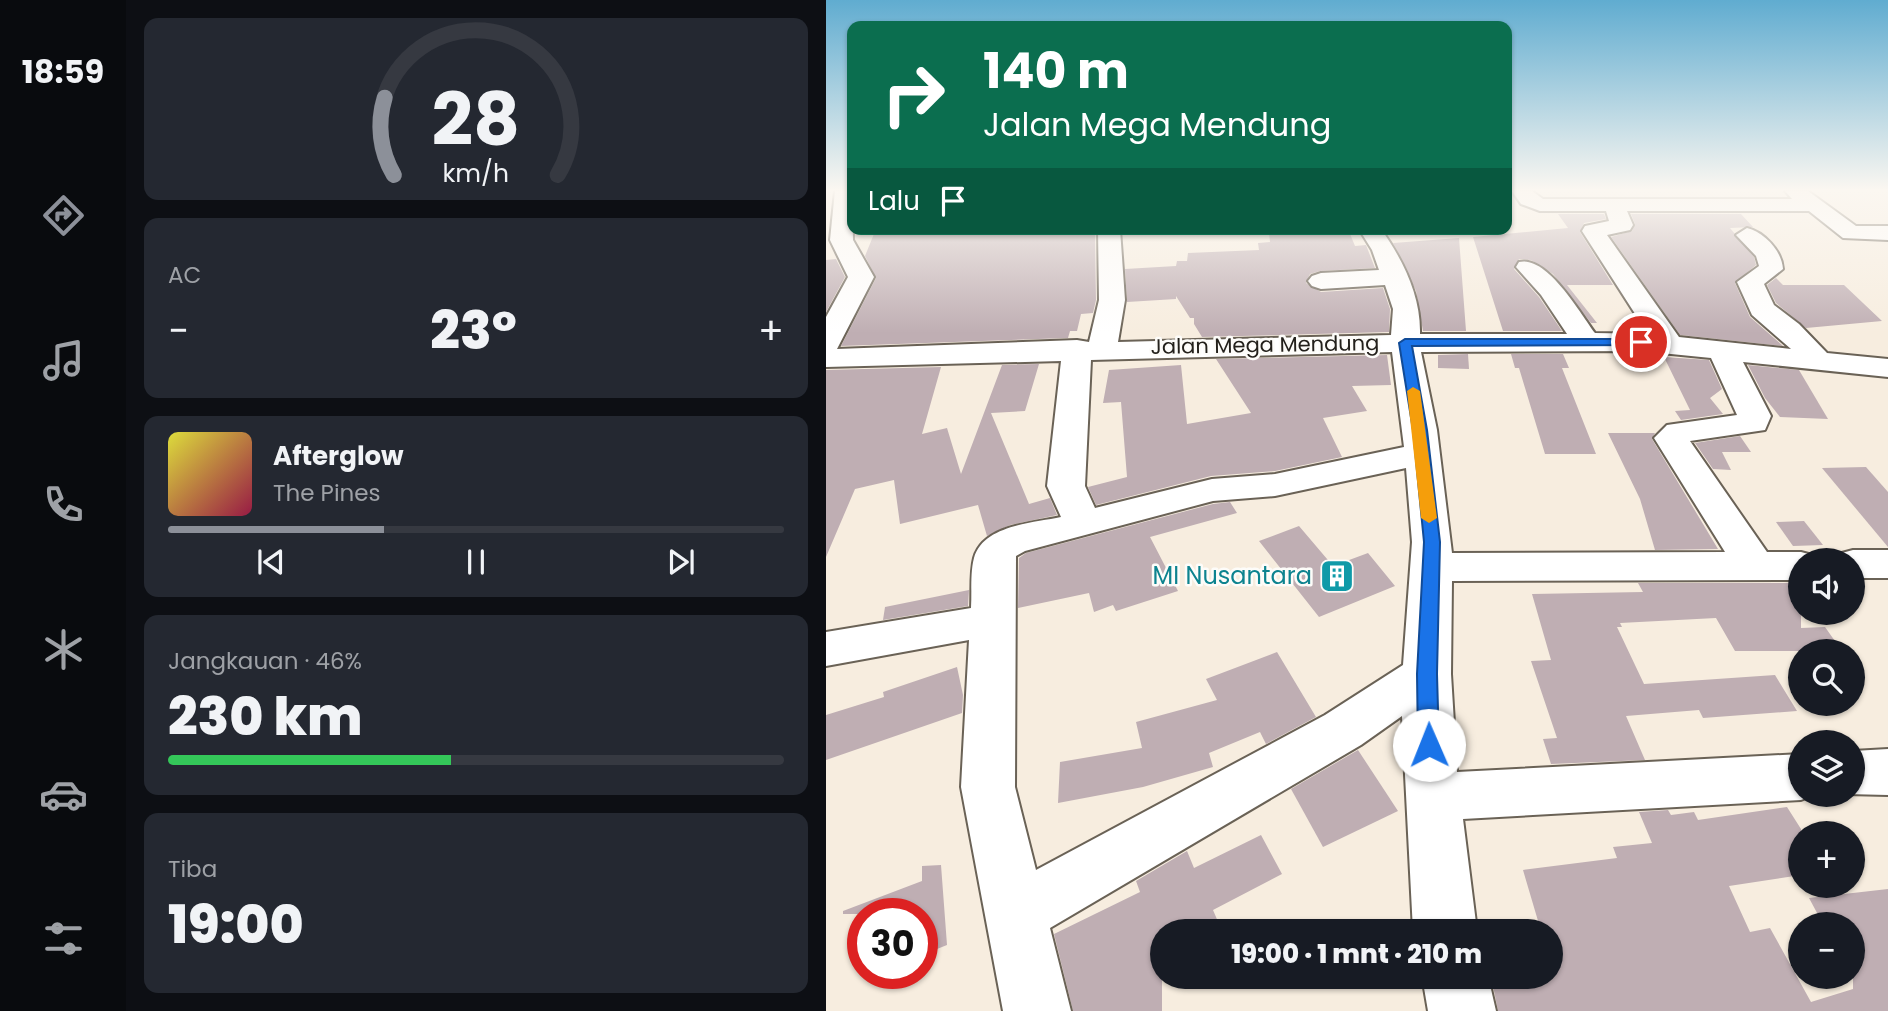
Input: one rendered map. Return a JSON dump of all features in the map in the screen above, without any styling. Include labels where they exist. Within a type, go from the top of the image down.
[{"type":"street","points":[[826,343],[858,284],[840,264],[835,238]]},
{"type":"street","points":[[1083,523],[1066,486],[1089,349],[1112,300],[1109,238]]},
{"type":"street","points":[[1376,238],[1384,250],[1407,309],[1405,343],[1432,542],[1427,674],[1433,797],[1444,919]]},
{"type":"street","points":[[1598,238],[1670,345]]},
{"type":"street","points":[[1751,238],[1767,253],[1772,264],[1771,269],[1750,282],[1762,309],[1789,330],[1818,361]]},
{"type":"street","points":[[1528,267],[1550,290],[1587,342]]},
{"type":"street","points":[[1321,281],[1393,277]]},
{"type":"street","name":"Jalan Mega Mendung","points":[[826,358],[1089,349],[1587,342],[1670,345],[1888,368]]},
{"type":"street","points":[[1722,350],[1754,416],[1753,423],[1679,432],[1671,438],[1755,566]]},
{"type":"street","points":[[1037,1011],[988,787],[995,557],[1000,548],[1011,542],[1212,490],[1275,485],[1422,454]]},
{"type":"street","points":[[1865,565],[1888,564]]},
{"type":"street","points":[[1431,567],[1788,566]]},
{"type":"street","points":[[826,649],[994,620]]},
{"type":"street","points":[[1016,914],[1343,730],[1427,674]]},
{"type":"street","points":[[1865,773],[1888,772]]},
{"type":"street","points":[[1433,797],[1788,778]]},
{"type":"street","points":[[1458,989],[1462,1011]]},
{"type":"building","points":[[872,238],[1095,238],[1096,300],[1093,313],[1081,314],[1077,331],[1070,331],[1068,338],[841,346],[876,278],[865,256]]},
{"type":"building","points":[[1270,238],[1352,238],[1355,246],[1366,245],[1375,268],[1320,271],[1310,274],[1306,283],[1321,292],[1383,288],[1390,309],[1389,332],[1202,337],[1194,324],[1194,318],[1190,318],[1176,296],[1176,299],[1127,302],[1125,269],[1176,266],[1177,261],[1187,261],[1188,253],[1259,250],[1258,243],[1270,242]]},
{"type":"building","points":[[1459,238],[1466,331],[1423,331],[1416,291],[1393,243]]},
{"type":"building","points":[[1473,238],[1584,238],[1613,285],[1567,285],[1597,323],[1591,323],[1553,274],[1531,260],[1519,259],[1514,269],[1539,297],[1562,331],[1503,331]]},
{"type":"building","points":[[1612,238],[1738,238],[1754,257],[1756,265],[1735,283],[1750,317],[1783,346],[1680,335]]},
{"type":"building","points":[[836,259],[845,277],[826,312],[826,260]]},
{"type":"building","points":[[1776,278],[1783,285],[1844,285],[1882,321],[1806,328],[1776,303],[1767,285]]},
{"type":"building","points":[[1468,354],[1469,369],[1438,368],[1438,355]]},
{"type":"building","points":[[1511,354],[1563,354],[1569,368],[1562,368],[1596,454],[1545,454],[1519,368],[1515,368]]},
{"type":"building","points":[[1387,355],[1391,385],[1352,386],[1367,411],[1323,418],[1342,457],[1275,471],[1211,476],[1096,505],[1088,487],[1127,477],[1121,402],[1103,403],[1109,370],[1181,365],[1187,424],[1251,413],[1216,359]]},
{"type":"building","points":[[1664,357],[1709,360],[1722,389],[1710,398],[1723,414],[1681,420],[1675,411],[1690,410]]},
{"type":"building","points":[[1039,364],[1025,411],[991,413],[1029,504],[1050,498],[1057,515],[1010,525],[987,536],[978,505],[900,524],[894,480],[855,489],[826,557],[826,370],[941,367],[922,434],[947,428],[961,474],[1002,365]]},
{"type":"building","points":[[1748,365],[1799,370],[1828,419],[1780,417],[1765,398]]},
{"type":"building","points":[[1608,433],[1655,433],[1652,439],[1718,549],[1655,550],[1640,499]]},
{"type":"building","points":[[1740,436],[1751,452],[1722,452],[1731,470],[1713,469],[1695,443]]},
{"type":"building","points":[[1866,467],[1888,492],[1888,547],[1822,468]]},
{"type":"building","points":[[1230,502],[1237,513],[1150,537],[1178,591],[1116,611],[1113,605],[1094,612],[1089,593],[1018,608],[1019,558],[1026,553],[1213,504]]},
{"type":"building","points":[[1804,521],[1823,545],[1793,546],[1776,522]]},
{"type":"building","name":"MI Nusantara","points":[[1299,526],[1333,566],[1368,553],[1395,586],[1319,617],[1259,541]]},
{"type":"building","points":[[1638,583],[1788,583],[1788,625],[1801,625],[1801,628],[1825,627],[1834,639],[1788,639],[1788,651],[1735,651],[1716,618],[1620,623],[1622,627],[1617,627],[1644,684],[1775,675],[1788,696],[1788,712],[1703,718],[1699,710],[1626,716],[1645,760],[1551,764],[1543,739],[1557,738],[1531,661],[1551,660],[1532,594],[1643,592]]},
{"type":"building","points":[[969,590],[968,606],[883,620],[885,607]]},
{"type":"building","points":[[1277,652],[1316,717],[1266,744],[1260,732],[1209,753],[1213,767],[1143,787],[1058,803],[1060,762],[1142,748],[1136,722],[1217,700],[1206,679]]},
{"type":"building","points":[[957,667],[963,695],[962,713],[826,760],[826,715],[884,697],[883,692]]},
{"type":"building","points":[[1358,750],[1398,811],[1323,847],[1291,789]]},
{"type":"building","points":[[1787,807],[1796,821],[1788,821],[1788,877],[1729,886],[1750,932],[1770,928],[1788,960],[1788,989],[1804,989],[1811,1002],[1853,989],[1865,989],[1865,912],[1817,912],[1809,898],[1865,898],[1865,892],[1888,889],[1888,1011],[1498,1011],[1494,989],[1563,989],[1563,919],[1537,919],[1523,870],[1617,858],[1613,847],[1652,843],[1639,812],[1668,810],[1671,815],[1694,812],[1698,820]]},
{"type":"building","points":[[1261,835],[1282,874],[1213,910],[1217,919],[1150,919],[1150,989],[1162,989],[1162,1011],[1073,1011],[1054,934],[1140,892],[1136,881],[1187,851],[1194,868]]},
{"type":"building","points":[[941,865],[947,945],[938,949],[938,898],[877,898],[922,881],[922,866]]},
{"type":"slow traffic","points":[[1413,391],[1429,518]]},
{"type":"place","name":"MI Nusantara","points":[[1337,576]]},
{"type":"route","points":[[1429,745],[1427,674],[1432,542],[1420,430],[1405,343],[1641,342]]}]
